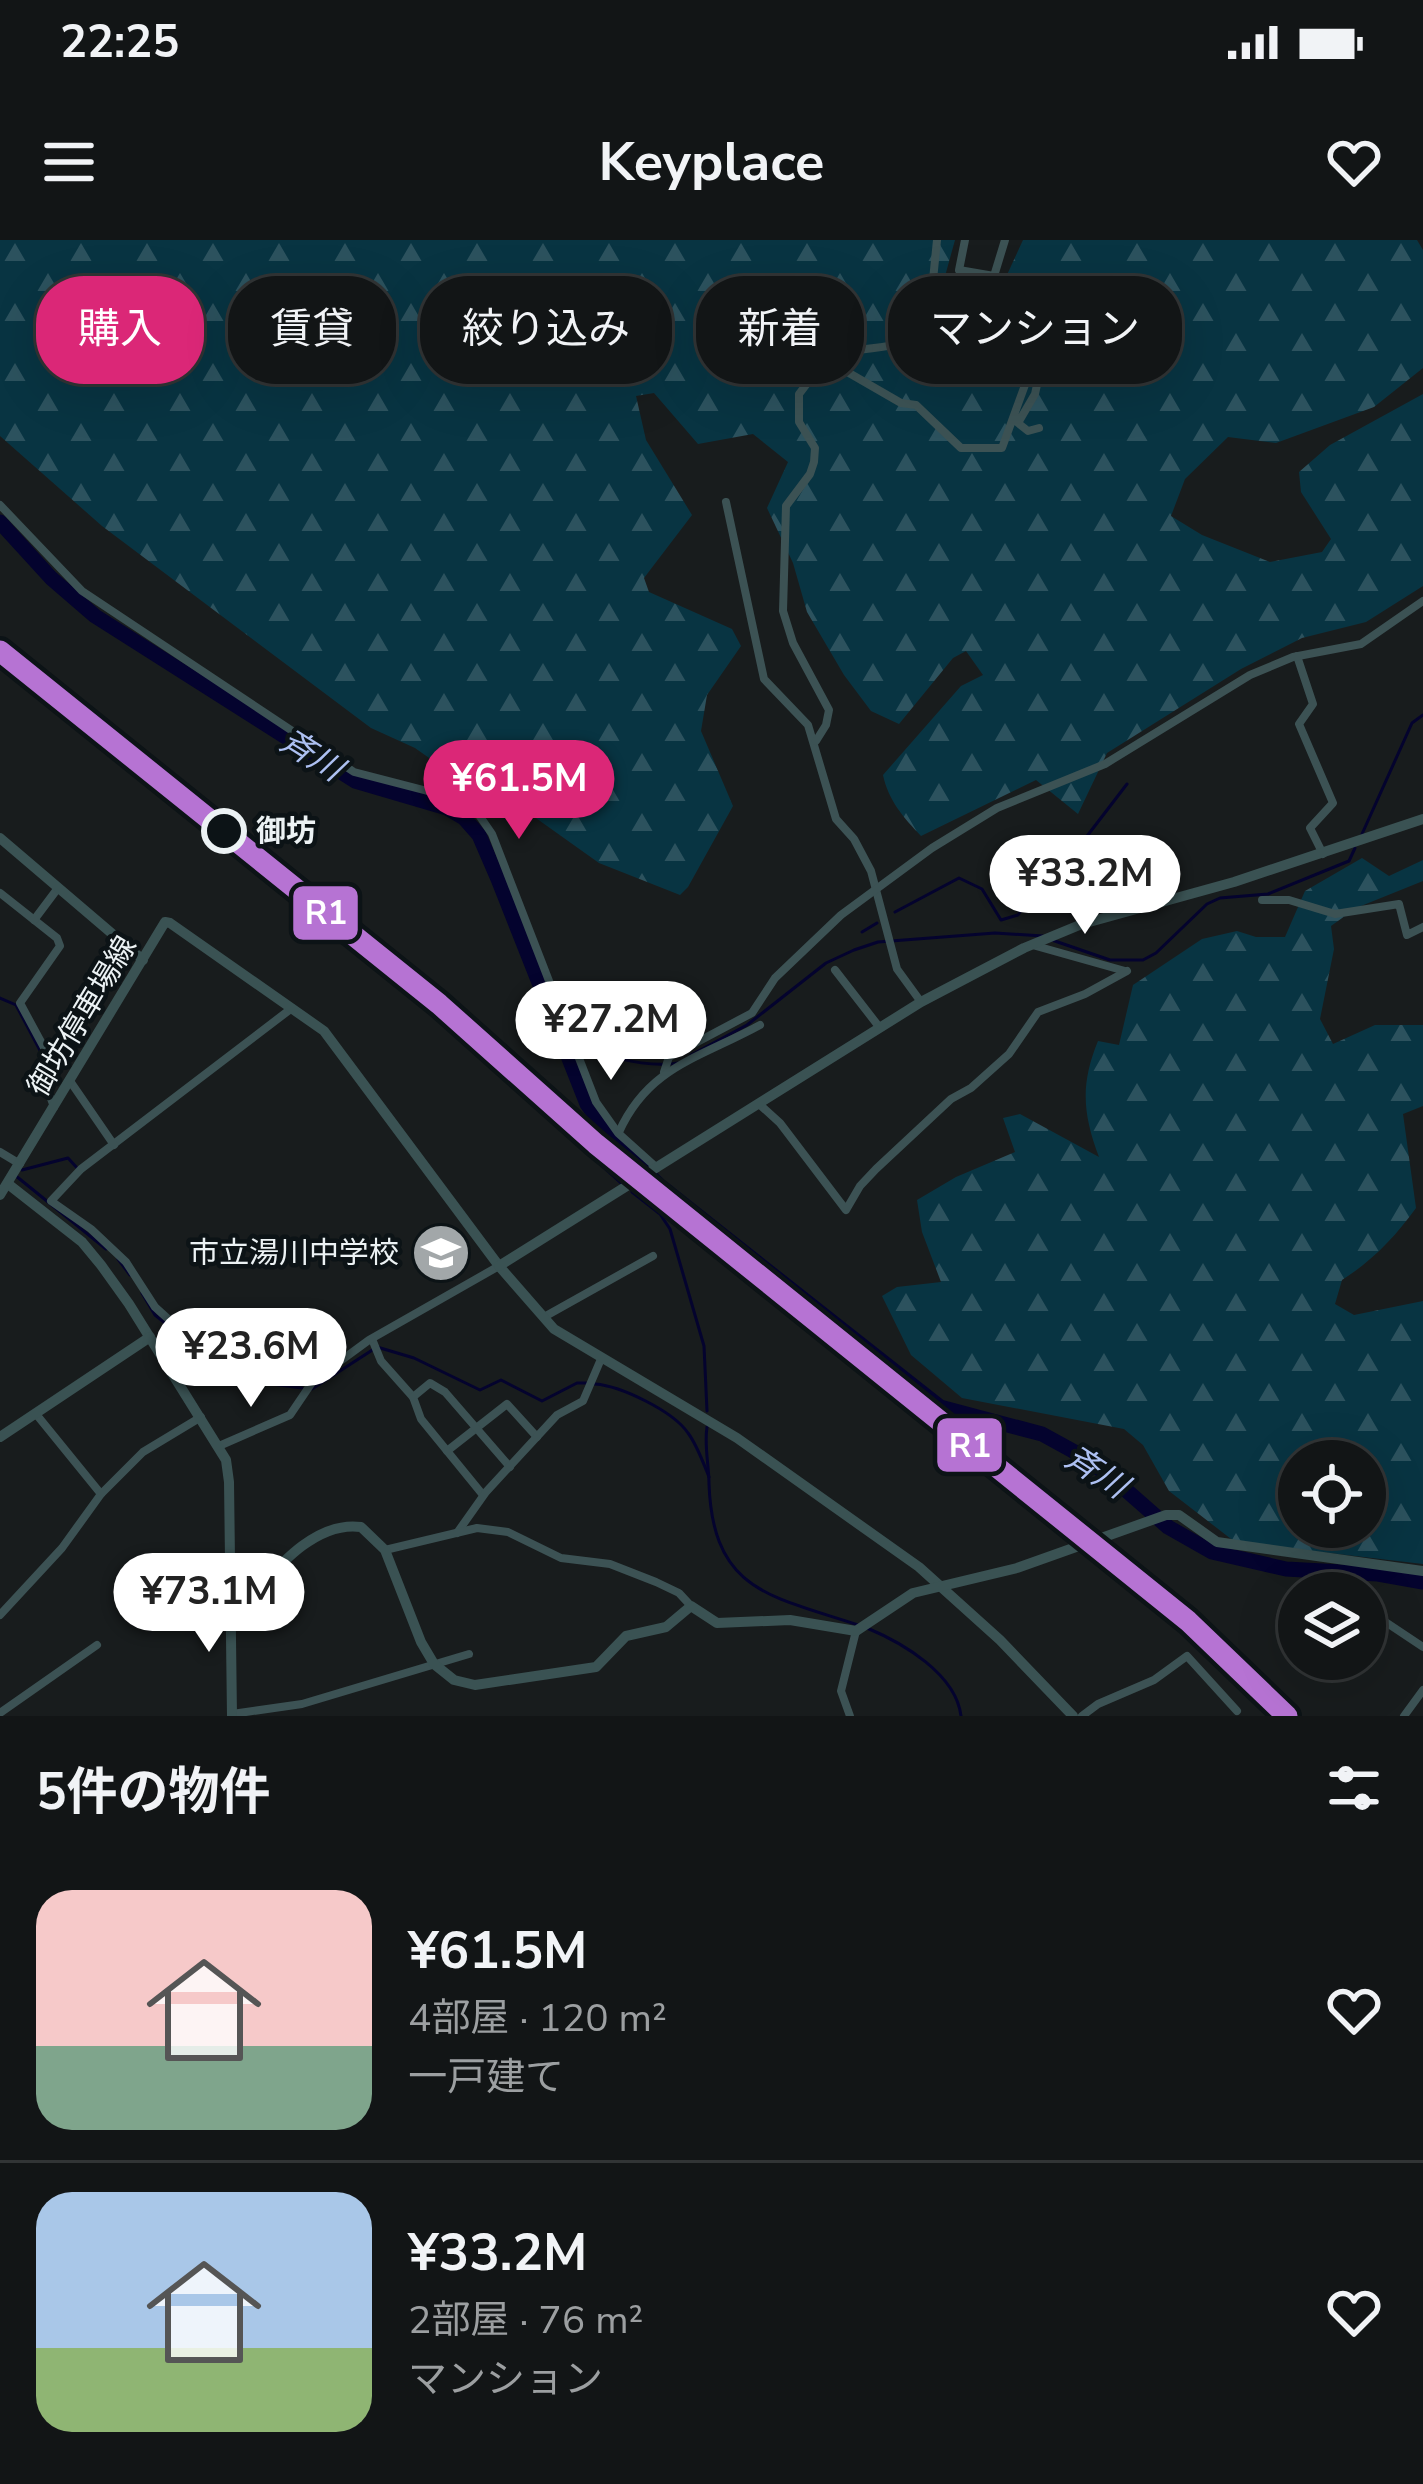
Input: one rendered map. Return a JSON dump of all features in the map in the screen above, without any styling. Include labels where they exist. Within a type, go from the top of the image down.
[{"type":"main road","points":[[499,1266],[921,1002],[1030,946],[1060,932],[1323,854],[1423,819]]},
{"type":"main road","points":[[0,838],[142,960]]},
{"type":"main road","name":"御坊停車場線","points":[[4,1190],[165,922],[293,1007]]},
{"type":"main road","points":[[293,1007],[341,1052],[543,1318],[601,1359],[737,1438],[942,1585],[1078,1716]]},
{"type":"main road","points":[[4,1190],[82,1242],[150,1337],[218,1446],[230,1482],[232,1715]]},
{"type":"main road","points":[[0,1437],[150,1337]]},
{"type":"main road","points":[[232,1593],[255,1592],[298,1550],[330,1528],[361,1527],[385,1550],[434,1664],[454,1680],[475,1685],[596,1667],[626,1636],[665,1627],[691,1606],[717,1623],[803,1621],[856,1631],[893,1603],[942,1585],[1017,1568],[1166,1514],[1179,1515],[1217,1542],[1423,1571]]},
{"type":"street","points":[[864,349],[908,340],[924,329],[929,320],[937,240]]},
{"type":"street","points":[[965,240],[959,270],[994,276],[1005,240]]},
{"type":"street","points":[[864,381],[902,403],[916,405],[961,448],[1002,448],[1029,374],[1038,380],[1035,394],[1018,423],[1028,431],[1039,428]]},
{"type":"street","points":[[807,384],[799,394],[799,422],[815,448],[814,462],[786,506],[788,550],[782,575],[783,611],[793,644],[829,710],[815,741]]},
{"type":"street","points":[[726,502],[764,679],[808,725],[836,819],[854,839],[877,890],[889,950],[921,1002]]},
{"type":"street","points":[[0,505],[82,591],[354,772],[470,802],[492,834],[596,1102],[618,1133],[658,1169]]},
{"type":"street","points":[[664,1072],[669,1057],[752,1013],[787,965],[841,915],[932,848],[997,808],[1105,764],[1250,675],[1297,656],[1361,644],[1423,601]]},
{"type":"street","points":[[1297,656],[1313,704],[1299,724],[1333,803],[1310,828],[1323,854]]},
{"type":"street","points":[[34,920],[58,888]]},
{"type":"street","points":[[0,892],[58,938],[60,946],[20,1003],[47,1053],[49,1093],[55,1108]]},
{"type":"street","points":[[1262,900],[1289,900],[1335,914],[1399,904],[1407,935],[1423,927]]},
{"type":"street","points":[[758,1104],[779,1123],[846,1210],[876,1169],[951,1099],[1009,1054],[1038,1012],[1126,971],[1030,946]]},
{"type":"street","points":[[835,970],[880,1028]]},
{"type":"street","points":[[293,1007],[81,1169],[51,1201],[119,1256],[155,1307],[176,1326],[219,1343],[259,1376],[313,1381]]},
{"type":"street","points":[[618,1133],[629,1107],[664,1072],[760,1024]]},
{"type":"street","points":[[70,1082],[114,1144]]},
{"type":"street","points":[[0,1152],[22,1165]]},
{"type":"street","points":[[104,1269],[119,1256]]},
{"type":"street","points":[[543,1318],[652,1256]]},
{"type":"street","points":[[218,1446],[290,1415],[313,1381],[372,1339],[499,1266]]},
{"type":"street","points":[[372,1339],[381,1361],[413,1397],[421,1419],[483,1496]]},
{"type":"street","points":[[457,1533],[483,1496],[557,1415],[583,1401],[601,1359]]},
{"type":"street","points":[[413,1397],[430,1383],[445,1392],[510,1467]]},
{"type":"street","points":[[447,1451],[507,1404],[537,1438]]},
{"type":"street","points":[[35,1414],[101,1494]]},
{"type":"street","points":[[0,1615],[62,1548],[101,1494],[143,1452],[201,1418]]},
{"type":"street","points":[[385,1550],[477,1528],[508,1532],[562,1558],[610,1564],[679,1593],[691,1606]]},
{"type":"street","points":[[1386,1622],[1423,1647]]},
{"type":"street","points":[[850,1716],[841,1691],[856,1631]]},
{"type":"street","points":[[0,1713],[97,1645]]},
{"type":"street","points":[[232,1715],[302,1704],[469,1654]]},
{"type":"street","points":[[1078,1716],[1154,1680],[1187,1656],[1237,1711]]},
{"type":"street","points":[[1404,1716],[1423,1690]]},
{"type":"green space","points":[[0,240],[955,240],[945,276],[888,276],[888,384],[1182,384],[1182,276],[1006,276],[1023,240],[1417,240],[1423,250],[1423,368],[1374,407],[1276,443],[1228,437],[1185,479],[1171,516],[1202,535],[1270,562],[1322,552],[1331,539],[1301,492],[1299,472],[1330,445],[1423,394],[1423,586],[1366,622],[1302,638],[1241,669],[1107,753],[1078,814],[1036,780],[921,836],[893,801],[883,775],[961,686],[983,675],[966,651],[953,658],[899,724],[871,711],[807,612],[793,563],[767,508],[788,462],[753,434],[698,444],[654,393],[636,396],[646,440],[692,515],[644,578],[649,592],[732,629],[741,646],[707,695],[701,731],[733,806],[680,895],[599,863],[519,806],[466,784],[415,748],[371,728],[102,526],[0,436]]},
{"type":"green space","points":[[1362,858],[1389,876],[1423,860],[1423,881],[1356,908],[1331,926],[1334,949],[1320,1019],[1333,1044],[1375,1025],[1423,1025],[1423,1106],[1403,1114],[1416,1208],[1382,1248],[1342,1280],[1335,1304],[1354,1315],[1423,1301],[1423,1564],[1286,1548],[1386,1548],[1386,1440],[1278,1440],[1278,1547],[1235,1542],[1169,1491],[1143,1445],[1124,1429],[962,1398],[911,1355],[882,1296],[897,1287],[941,1282],[922,1232],[917,1200],[1015,1152],[1003,1118],[1020,1114],[1099,1157],[1087,1113],[1088,1072],[1098,1041],[1119,1045],[1133,985],[1202,939],[1237,931],[1285,937],[1305,891]]},
{"type":"waterway","name":"斉川","points":[[0,522],[51,578],[95,616],[355,781],[447,808],[464,818],[479,835],[498,879],[587,1104],[611,1138],[660,1186],[940,1407],[1042,1434],[1110,1476],[1168,1527],[1212,1552],[1286,1569],[1378,1574],[1423,1582]]},
{"type":"waterway","points":[[1362,834],[1412,723],[1423,715]]},
{"type":"waterway","points":[[895,912],[959,878],[982,889],[1001,920],[1018,915],[1038,887],[1071,857],[1127,784]]},
{"type":"waterway","points":[[1052,940],[1110,960],[1143,960],[1207,904],[1220,898],[1268,894],[1349,861],[1355,848]]},
{"type":"waterway","points":[[862,932],[877,923]]},
{"type":"waterway","points":[[691,1055],[747,1025],[826,963],[854,950],[878,942],[995,933],[1043,936]]},
{"type":"waterway","points":[[0,998],[16,1005],[43,1056]]},
{"type":"waterway","points":[[562,1040],[634,1062],[678,1063]]},
{"type":"waterway","points":[[611,1138],[590,1155],[622,1184]]},
{"type":"waterway","points":[[22,1170],[68,1158],[78,1169]]},
{"type":"waterway","points":[[16,1176],[106,1249]]},
{"type":"waterway","points":[[632,1192],[660,1214],[670,1229],[704,1346],[707,1411]]},
{"type":"waterway","points":[[118,1259],[130,1275]]},
{"type":"waterway","points":[[142,1293],[155,1315],[174,1330],[215,1347],[256,1382],[302,1388]]},
{"type":"waterway","points":[[271,1345],[273,1374]]},
{"type":"waterway","points":[[312,1389],[377,1347],[414,1358],[480,1390],[501,1380],[542,1401],[586,1383]]},
{"type":"waterway","points":[[275,1355],[327,1354]]},
{"type":"waterway","points":[[595,1384],[632,1395],[671,1416],[691,1438],[709,1477]]},
{"type":"waterway","points":[[707,1427],[713,1520],[735,1568],[774,1596],[858,1625]]},
{"type":"waterway","points":[[867,1628],[911,1651],[939,1674],[961,1716]]},
{"type":"railway","points":[[0,651],[439,1004],[596,1144],[1188,1621],[1287,1716]]},
{"type":"transit line","name":"R1","points":[[0,651],[439,1004],[596,1144],[1188,1621],[1287,1716]]},
{"type":"place","name":"御坊","points":[[224,831]]},
{"type":"place","name":"市立湯川中学校","points":[[441,1253]]}]
